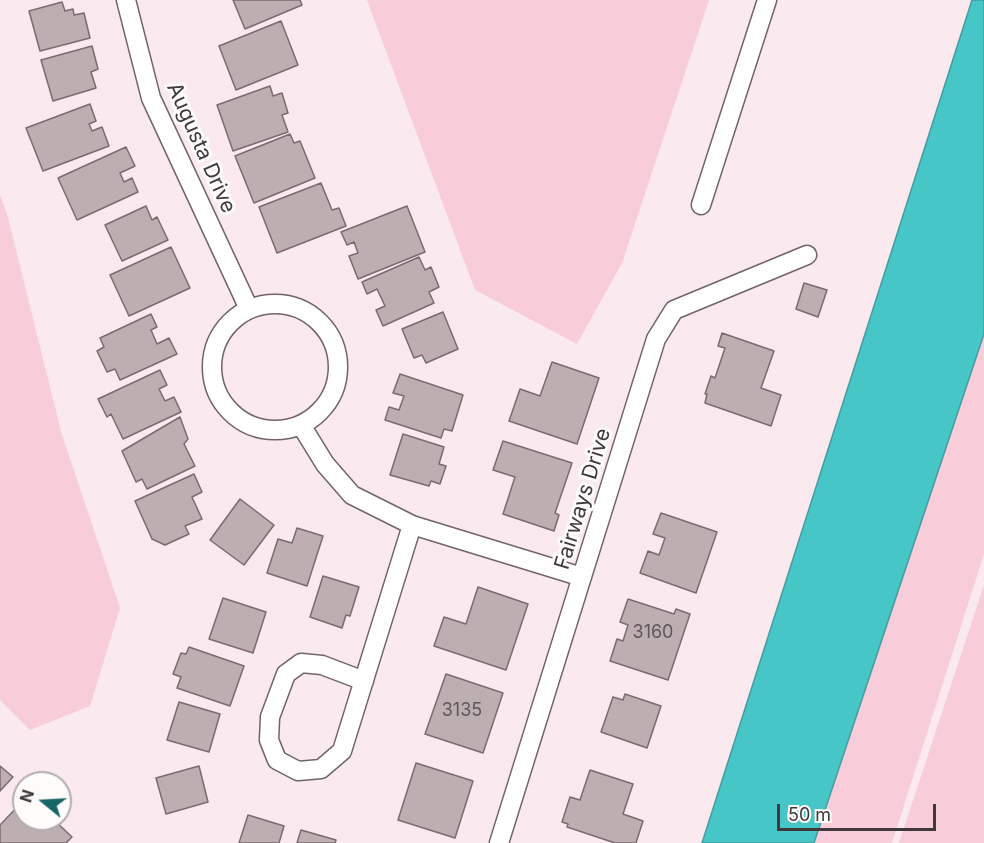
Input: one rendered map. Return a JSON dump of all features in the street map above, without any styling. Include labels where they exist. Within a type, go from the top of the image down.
[{"type":"street","name":"Augusta Drive","points":[[126,0],[151,98],[249,309]]},
{"type":"street","points":[[701,205],[767,0]]},
{"type":"street","name":"Fairways Drive","points":[[499,843],[656,339],[674,310],[807,255]]},
{"type":"street","points":[[267,304],[287,305],[306,312],[321,324],[332,341],[338,360],[337,380],[330,398],[318,414],[301,425],[280,431],[258,429],[238,419],[223,403],[213,383],[212,361],[217,340],[230,322],[249,309],[267,304]]},
{"type":"street","points":[[301,425],[325,464],[352,495],[412,525],[582,577]]},
{"type":"street","points":[[364,681],[322,665],[301,663],[286,674],[270,717],[269,740],[277,760],[298,771],[321,770],[342,750],[364,681],[412,525]]},
{"type":"shaded area","points":[[367,0],[709,0],[622,263],[577,344],[475,290]]},
{"type":"shaded area","points":[[0,195],[7,214],[62,435],[120,608],[90,706],[30,730],[0,700]]},
{"type":"shaded area","points":[[984,334],[984,554],[892,843],[814,843]]},
{"type":"shaded area","points":[[984,585],[984,843],[899,843]]},
{"type":"water","points":[[972,0],[984,0],[984,334],[814,843],[702,843]]},
{"type":"building","points":[[233,0],[300,0],[302,5],[245,29]]},
{"type":"building","points":[[62,2],[65,11],[73,9],[74,15],[84,13],[90,38],[40,51],[29,11]]},
{"type":"building","points":[[281,21],[298,65],[236,90],[219,46]]},
{"type":"building","points":[[92,46],[98,69],[91,72],[96,88],[53,101],[41,60]]},
{"type":"building","points":[[270,86],[273,96],[282,93],[288,113],[282,115],[288,132],[233,151],[217,105]]},
{"type":"building","points":[[90,104],[96,121],[89,124],[92,131],[102,127],[109,146],[43,171],[26,128]]},
{"type":"building","points":[[290,134],[294,143],[300,141],[315,178],[254,203],[235,156]]},
{"type":"building","points":[[126,147],[135,166],[120,173],[124,182],[132,178],[138,192],[77,220],[58,178]]},
{"type":"building","points":[[321,183],[332,210],[339,208],[346,226],[277,253],[259,207]]},
{"type":"building","points":[[146,206],[152,220],[157,217],[168,240],[122,261],[105,225]]},
{"type":"building","points":[[407,206],[425,252],[358,279],[349,256],[358,253],[354,242],[347,245],[341,232]]},
{"type":"building","points":[[171,247],[190,288],[129,316],[110,275]]},
{"type":"building","points":[[419,257],[425,270],[431,267],[439,287],[429,292],[434,303],[383,326],[376,310],[385,306],[377,289],[367,294],[362,282]]},
{"type":"building","points":[[804,283],[827,290],[818,317],[796,309]]},
{"type":"building","points":[[443,312],[458,349],[426,363],[422,355],[414,358],[402,329]]},
{"type":"building","points":[[151,314],[157,327],[151,330],[157,344],[169,338],[177,354],[120,380],[115,369],[107,372],[97,351],[104,347],[100,338]]},
{"type":"building","points":[[722,333],[774,351],[761,388],[781,395],[771,426],[705,403],[707,394],[705,394],[711,376],[715,378],[725,348],[718,346]]},
{"type":"building","points":[[552,362],[599,378],[577,444],[509,421],[520,389],[540,396]]},
{"type":"building","points":[[160,370],[167,385],[159,389],[165,401],[174,397],[181,412],[123,439],[111,414],[107,417],[98,399]]},
{"type":"building","points":[[400,374],[463,395],[452,431],[444,429],[441,438],[385,420],[389,407],[399,410],[404,396],[393,393]]},
{"type":"building","points":[[180,417],[188,439],[184,444],[195,466],[147,489],[142,479],[136,482],[122,451]]},
{"type":"building","points":[[403,434],[444,447],[439,464],[446,466],[440,484],[431,481],[429,486],[390,475]]},
{"type":"building","points":[[503,441],[572,463],[555,513],[559,515],[554,531],[503,514],[515,477],[493,470]]},
{"type":"building","points":[[194,474],[202,492],[192,497],[202,519],[185,526],[189,534],[165,545],[152,539],[135,501]]},
{"type":"building","points":[[240,499],[274,525],[244,565],[210,540]]},
{"type":"building","points":[[661,513],[717,532],[696,593],[640,573],[648,551],[659,555],[665,538],[653,534]]},
{"type":"building","points":[[297,528],[323,536],[307,586],[267,573],[278,539],[292,543]]},
{"type":"building","points":[[323,576],[359,587],[350,616],[346,615],[342,628],[310,617]]},
{"type":"building","points":[[478,587],[528,604],[506,670],[434,646],[444,617],[466,624]]},
{"type":"building","points":[[223,598],[266,612],[253,653],[209,639]]},
{"type":"building","points":[[628,599],[674,614],[676,609],[690,614],[668,680],[610,661],[617,639],[623,641],[628,625],[620,622]]},
{"type":"building","points":[[189,647],[244,666],[230,706],[177,688],[181,677],[173,674],[181,653],[186,654]]},
{"type":"building","points":[[446,674],[503,693],[483,753],[425,734]]},
{"type":"building","points":[[625,694],[661,706],[647,748],[601,732],[613,697],[623,700]]},
{"type":"building","points":[[179,702],[220,714],[209,752],[167,740]]},
{"type":"building","points":[[416,763],[473,781],[455,838],[398,820]]},
{"type":"building","points":[[0,766],[12,778],[0,791]]},
{"type":"building","points":[[199,766],[208,802],[166,814],[156,778]]},
{"type":"building","points":[[590,770],[633,784],[623,814],[643,821],[636,843],[615,843],[567,827],[568,824],[562,822],[570,797],[580,800]]},
{"type":"building","points":[[12,812],[12,831],[66,831],[72,837],[66,843],[0,843],[0,825]]},
{"type":"building","points":[[248,815],[284,826],[279,843],[239,843]]},
{"type":"building","points":[[301,830],[336,840],[335,843],[297,843]]}]
